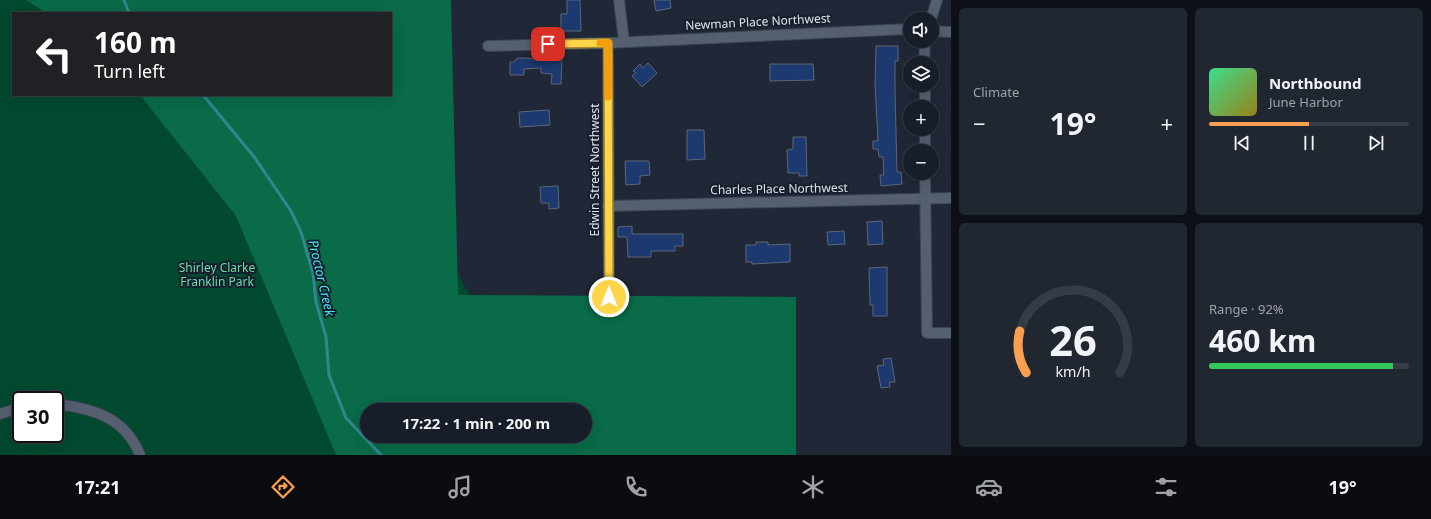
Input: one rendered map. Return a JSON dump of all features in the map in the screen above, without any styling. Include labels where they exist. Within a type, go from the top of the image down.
[{"type":"street","points":[[619,0],[624,41]]},
{"type":"street","points":[[933,12],[937,0]]},
{"type":"street","name":"Newman Place Northwest","points":[[488,46],[608,43],[624,41],[903,29]]},
{"type":"street","points":[[939,32],[951,32]]},
{"type":"street","name":"Edwin Street Northwest","points":[[608,43],[609,297]]},
{"type":"street","points":[[925,180],[927,333],[951,333]]},
{"type":"street","name":"Charles Place Northwest","points":[[608,206],[951,198]]},
{"type":"street","points":[[64,406],[90,410],[111,418],[128,436],[140,455]]},
{"type":"street","points":[[0,414],[12,410]]},
{"type":"green space","name":"Shirley Clarke Franklin Park","points":[[0,0],[442,0],[392,13],[12,12],[12,96],[362,96],[528,403],[360,403],[360,443],[437,443],[556,455],[0,455]]},
{"type":"green space","points":[[26,0],[451,0],[458,295],[796,297],[796,455],[336,455],[236,216],[141,96],[392,96],[392,12],[44,12]]},
{"type":"building","points":[[567,0],[580,0],[581,31],[561,31],[561,14],[567,14]]},
{"type":"building","points":[[654,0],[670,0],[671,8],[656,11]]},
{"type":"building","points":[[876,46],[898,46],[898,61],[895,61],[897,172],[901,172],[902,184],[881,186],[880,175],[884,175],[883,157],[879,157],[878,149],[873,149],[873,141],[878,141],[875,84]]},
{"type":"building","points":[[517,58],[562,59],[561,84],[551,84],[552,74],[541,73],[541,68],[524,69],[524,75],[510,75],[510,62],[514,62]]},
{"type":"building","points":[[648,63],[657,73],[642,87],[632,76],[636,73],[633,71],[640,64],[643,68]]},
{"type":"building","points":[[770,64],[813,64],[814,80],[770,81]]},
{"type":"building","points":[[549,110],[550,125],[520,127],[519,112]]},
{"type":"building","points":[[687,130],[704,130],[705,159],[687,160]]},
{"type":"building","points":[[793,137],[806,137],[807,176],[799,176],[799,173],[788,173],[787,150],[793,149]]},
{"type":"building","points":[[625,161],[649,161],[650,175],[640,176],[640,184],[626,185]]},
{"type":"building","points":[[558,186],[559,208],[549,209],[549,203],[541,203],[540,187]]},
{"type":"building","points":[[882,221],[883,244],[868,245],[867,222]]},
{"type":"building","points":[[632,226],[632,234],[683,234],[683,246],[675,246],[675,251],[651,251],[651,257],[628,257],[627,237],[618,237],[618,227]]},
{"type":"building","points":[[844,231],[845,244],[828,245],[827,232]]},
{"type":"building","points":[[756,242],[768,242],[768,245],[790,244],[790,262],[752,264],[752,262],[746,262],[746,245],[756,245]]},
{"type":"building","points":[[887,267],[887,316],[873,316],[873,305],[870,305],[869,268]]},
{"type":"building","points":[[891,358],[895,382],[889,382],[890,387],[881,388],[877,366],[884,365],[883,359]]},
{"type":"waterway","name":"Proctor Creek","points":[[124,0],[129,12]]},
{"type":"waterway","name":"Proctor Creek","points":[[204,96],[255,158],[291,211],[301,232],[313,273],[316,302],[326,337],[329,375],[346,418],[381,455]]},
{"type":"slow traffic","points":[[600,43],[608,43],[608,97]]},
{"type":"route","points":[[548,44],[608,43],[609,297]]}]
